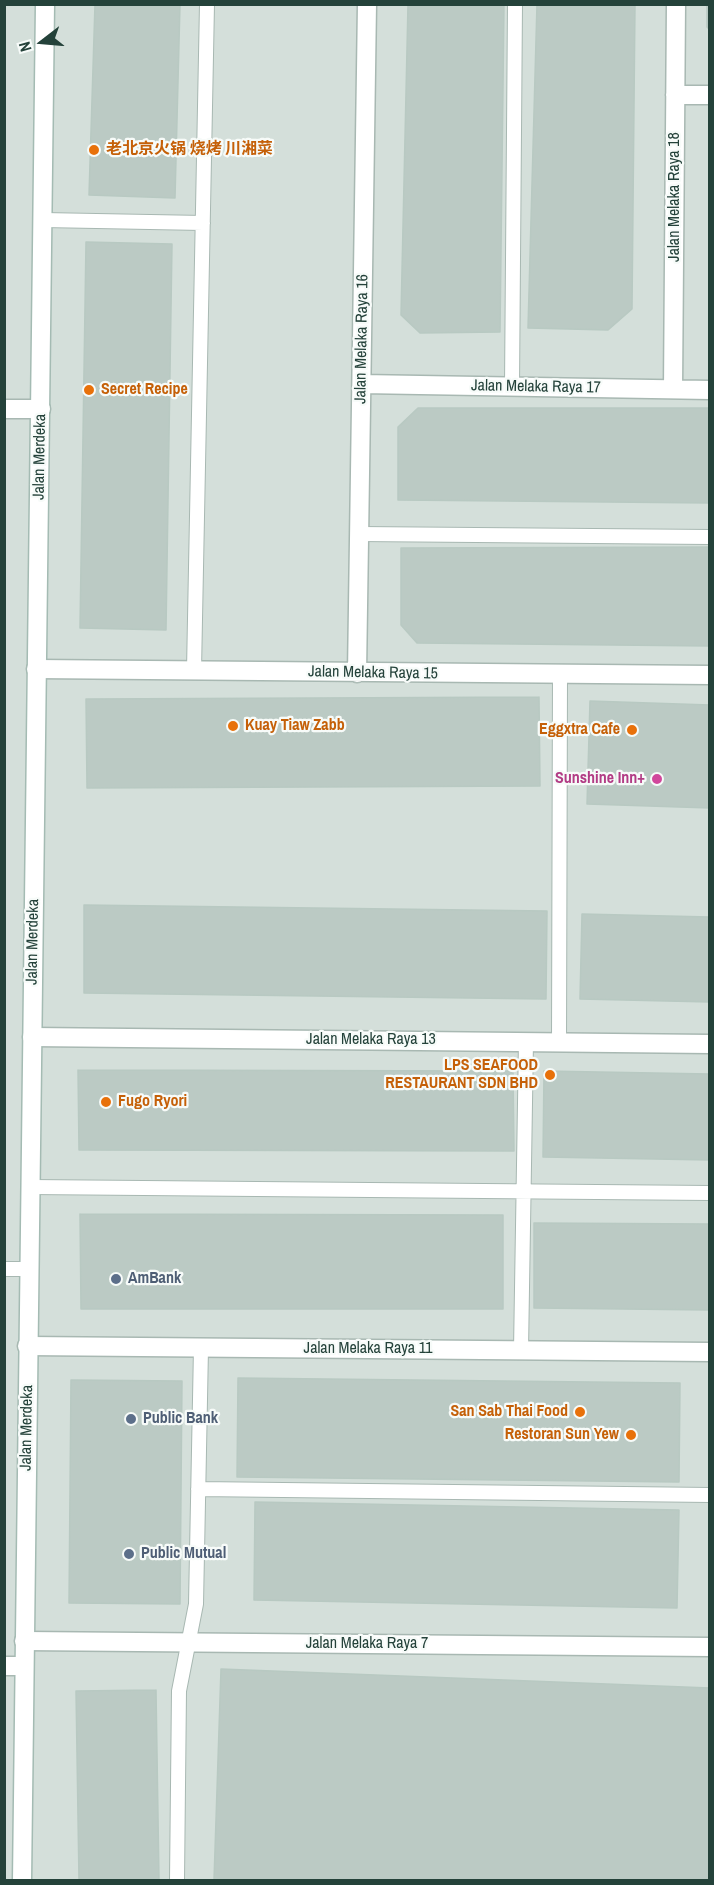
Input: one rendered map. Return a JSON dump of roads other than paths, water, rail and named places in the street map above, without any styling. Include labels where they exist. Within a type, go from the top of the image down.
[{"type":"street","name":"Jalan Merdeka","points":[[22,1881],[45,4]]},
{"type":"street","name":"Jalan Melaka Raya 16","points":[[357,673],[367,4]]},
{"type":"street","name":"Jalan Melaka Raya 18","points":[[673,389],[676,4]]},
{"type":"street","points":[[675,95],[710,95]]},
{"type":"street","name":"Jalan Melaka Raya 17","points":[[362,384],[710,390]]},
{"type":"street","points":[[4,409],[41,409]]},
{"type":"street","name":"Jalan Melaka Raya 15","points":[[36,669],[710,675]]},
{"type":"street","name":"Jalan Melaka Raya 13","points":[[32,1037],[710,1044]]},
{"type":"street","name":"Jalan Melaka Raya 11","points":[[27,1346],[710,1352]]},
{"type":"street","name":"Jalan Melaka Raya 7","points":[[24,1641],[710,1647]]},
{"type":"street","points":[[4,1666],[24,1666]]},
{"type":"lane","points":[[194,670],[207,4]]},
{"type":"lane","points":[[512,386],[515,4]]},
{"type":"lane","points":[[43,220],[203,223]]},
{"type":"lane","points":[[359,534],[710,537]]},
{"type":"lane","points":[[559,1041],[560,674]]},
{"type":"lane","points":[[521,1350],[526,1041]]},
{"type":"lane","points":[[30,1187],[710,1193]]},
{"type":"lane","points":[[4,1269],[28,1269]]},
{"type":"lane","points":[[177,1881],[179,1691],[196,1604],[201,1348]]},
{"type":"lane","points":[[198,1489],[710,1495]]},
{"type":"place","name":"老北京火锅 烧烤 川湘菜","points":[[94,150]]},
{"type":"place","name":"Secret Recipe","points":[[89,390]]},
{"type":"place","name":"Kuay Tiaw Zabb","points":[[233,726]]},
{"type":"place","name":"Eggxtra Cafe","points":[[632,730]]},
{"type":"place","name":"Sunshine Inn+","points":[[657,779]]},
{"type":"place","name":"LPS SEAFOOD RESTAURANT SDN BHD","points":[[550,1075]]},
{"type":"place","name":"Fugo Ryori","points":[[106,1102]]},
{"type":"place","name":"AmBank","points":[[116,1279]]},
{"type":"place","name":"San Sab Thai Food","points":[[580,1412]]},
{"type":"place","name":"Public Bank","points":[[131,1419]]},
{"type":"place","name":"Restoran Sun Yew","points":[[631,1435]]},
{"type":"place","name":"Public Mutual","points":[[129,1554]]}]
